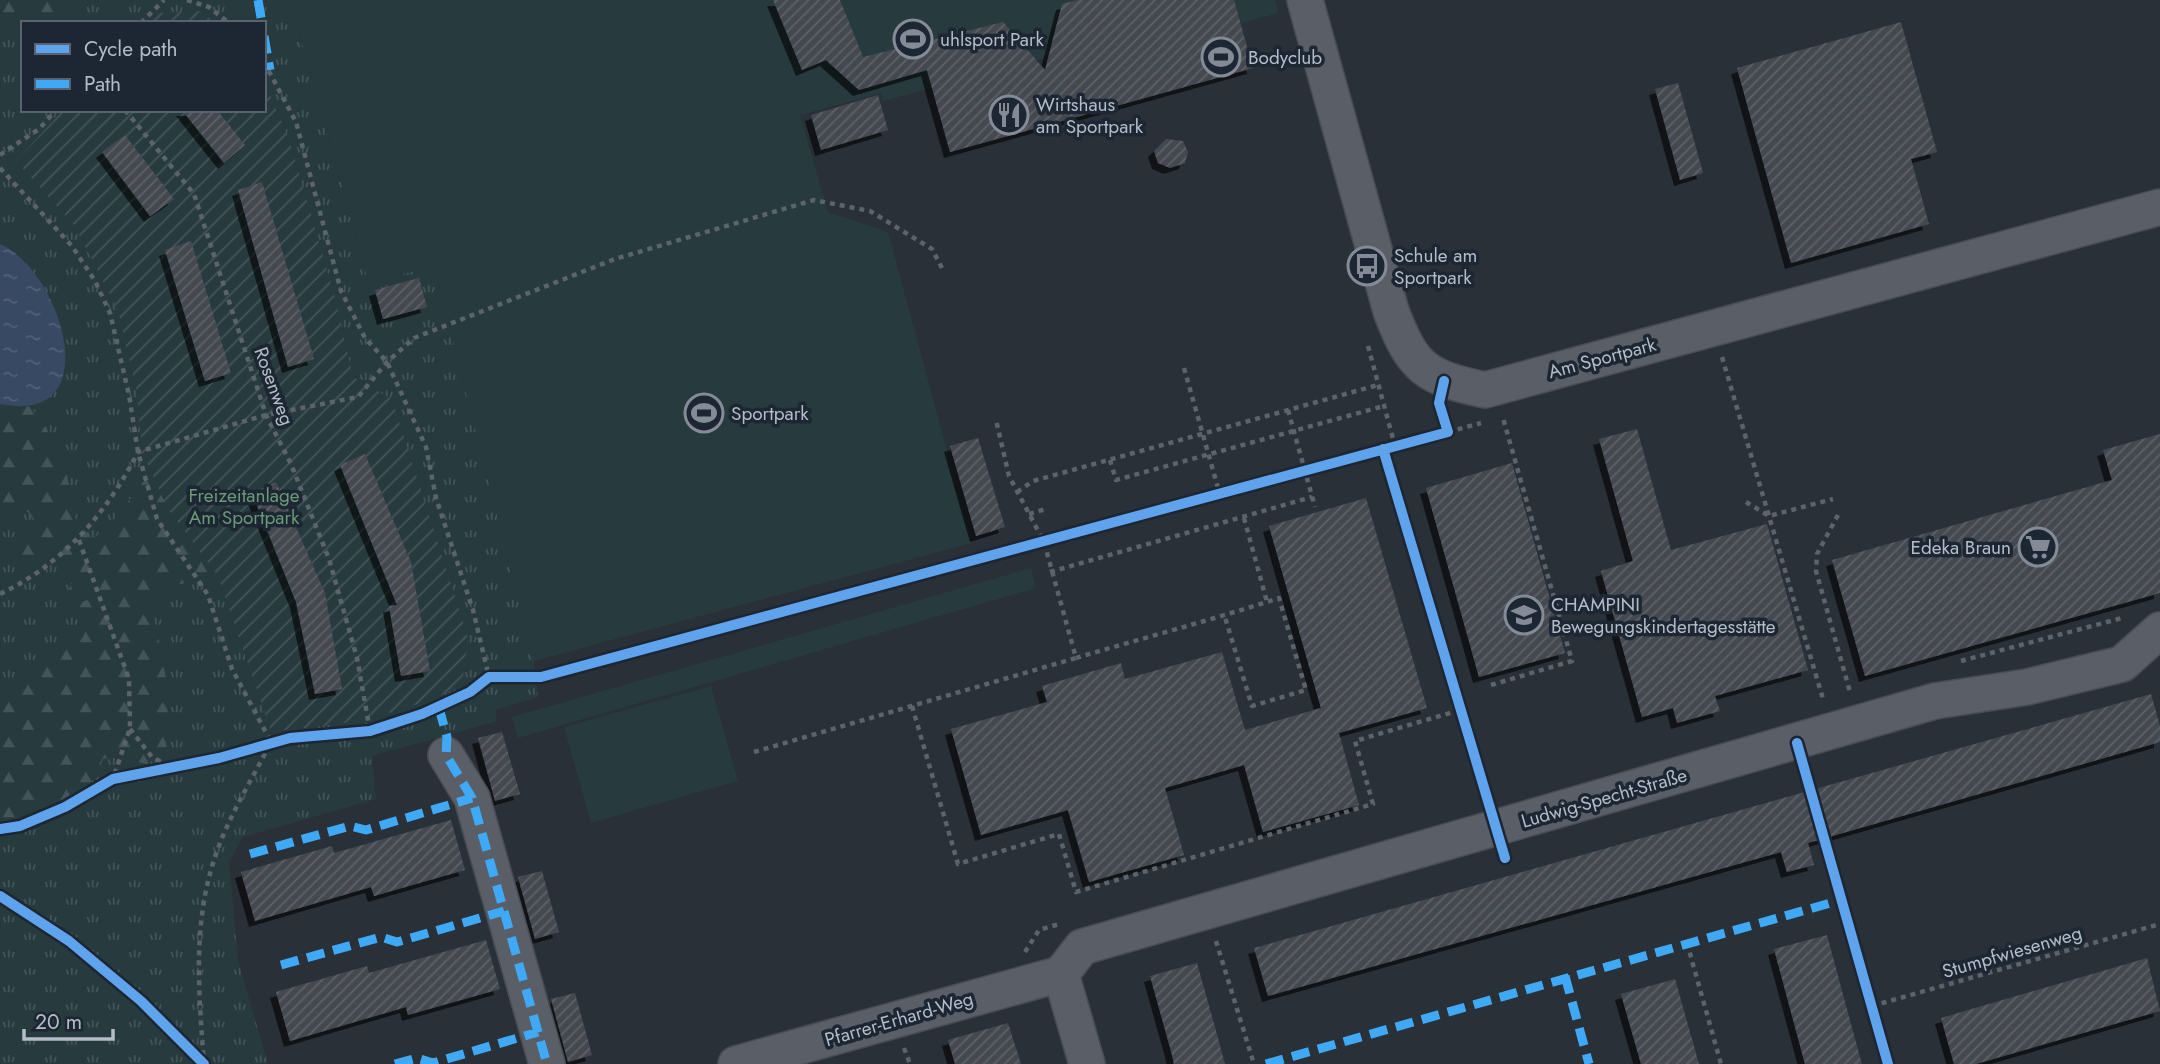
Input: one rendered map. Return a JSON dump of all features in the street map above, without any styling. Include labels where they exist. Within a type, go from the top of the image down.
[{"type":"street","name":"Am Sportpark","points":[[1305,0],[1391,312],[1405,348],[1429,373],[1444,381],[1485,390],[2160,207]]},
{"type":"street","name":"Ludwig-Specht-Straße","points":[[1061,974],[1082,947],[1935,701],[2088,675],[2122,664],[2160,630]]},
{"type":"street","points":[[446,755],[472,798],[547,1064]]},
{"type":"street","name":"Pfarrer-Erhard-Weg","points":[[736,1064],[1061,974]]},
{"type":"street","points":[[1061,974],[1087,1064]]},
{"type":"path","points":[[143,21],[164,0]]},
{"type":"path","points":[[187,0],[209,7],[226,21]]},
{"type":"path","points":[[266,66],[296,122],[341,291],[365,338],[387,362],[426,447],[436,498],[473,610],[489,677]]},
{"type":"path","points":[[0,155],[39,129],[54,112]]},
{"type":"path","points":[[0,168],[72,246],[95,281],[110,313],[129,395],[138,452],[157,519],[208,595],[232,669],[271,743],[215,857],[204,899],[197,964],[204,1064]]},
{"type":"path","points":[[0,594],[79,540],[122,484],[138,452],[266,415],[358,397],[387,362],[414,338],[615,259],[814,200],[870,211],[932,249],[942,268]]},
{"type":"path","points":[[1722,356],[1823,699]]},
{"type":"path","points":[[1184,368],[1220,495]]},
{"type":"path","points":[[1017,492],[1033,481],[1378,385]]},
{"type":"path","points":[[1110,460],[1116,480],[1384,407]]},
{"type":"path","points":[[1288,410],[1315,507]]},
{"type":"path","points":[[1491,685],[1572,662],[1503,417]]},
{"type":"path","points":[[996,420],[1009,476],[1044,542],[1076,658]]},
{"type":"path","points":[[1051,572],[1312,497]]},
{"type":"path","points":[[1745,502],[1769,516],[1833,499]]},
{"type":"path","points":[[1029,514],[1046,509]]},
{"type":"path","points":[[1838,515],[1817,554],[1816,571],[1850,692]]},
{"type":"path","points":[[1244,517],[1267,602]]},
{"type":"path","points":[[79,540],[129,678],[130,728],[113,779]]},
{"type":"path","points":[[754,752],[1224,614],[1267,602],[1279,598],[1306,690],[1252,706],[1224,614]]},
{"type":"path","points":[[912,706],[958,864],[1059,834],[1076,892],[1373,804],[1355,741],[1460,710]]},
{"type":"path","points":[[130,728],[152,757],[171,767]]},
{"type":"path","points":[[1215,938],[1254,1064]]},
{"type":"path","points":[[1687,943],[1721,1064]]},
{"type":"green space","name":"Freizeitanlage Am Sportpark","points":[[0,0],[290,0],[369,283],[434,265],[534,661],[538,697],[495,710],[497,721],[372,756],[376,799],[243,837],[229,862],[238,961],[268,1064],[0,1064]]},
{"type":"green space","points":[[0,0],[64,0],[49,21],[23,21],[0,15]]},
{"type":"green space","name":"Sportpark","points":[[290,0],[1275,0],[1278,13],[1168,44],[1160,27],[883,101],[881,93],[800,115],[828,212],[888,232],[972,543],[534,661],[434,266],[369,283]]},
{"type":"green space","points":[[199,11],[213,21],[150,21],[158,13]]},
{"type":"green space","points":[[266,86],[288,136],[334,294],[353,377],[392,399],[468,638],[462,686],[415,705],[369,718],[271,731],[218,576],[168,509],[142,452],[137,392],[118,310],[74,225],[16,161],[61,112],[266,112]]},
{"type":"green space","points":[[0,404],[31,407],[64,456],[73,515],[92,540],[116,517],[151,472],[168,509],[218,576],[167,587],[152,610],[167,685],[167,751],[147,764],[112,757],[103,759],[94,780],[60,801],[0,824],[0,703],[79,639],[89,624],[76,605],[91,598],[67,595],[71,584],[84,577],[57,549],[31,564],[20,552],[38,528],[28,512],[0,503]]},
{"type":"green space","points":[[1031,568],[1036,588],[518,738],[512,717]]},
{"type":"green space","points":[[711,686],[738,781],[591,823],[564,727]]},
{"type":"water","points":[[0,244],[22,260],[41,283],[56,312],[64,342],[64,370],[55,392],[34,405],[0,404]]},
{"type":"building","points":[[773,0],[840,0],[863,57],[1003,22],[1045,70],[1062,4],[1077,0],[1234,0],[1253,68],[950,152],[927,70],[859,90],[826,60],[802,70]]},
{"type":"building","points":[[1901,22],[1937,152],[1911,159],[1929,224],[1791,263],[1737,68]]},
{"type":"building","points":[[1678,83],[1703,173],[1680,180],[1655,89]]},
{"type":"building","points":[[878,95],[888,130],[821,150],[811,115]]},
{"type":"building","points":[[184,112],[219,112],[245,145],[224,163]]},
{"type":"building","points":[[125,135],[174,199],[150,216],[102,152]]},
{"type":"building","points":[[1166,139],[1183,141],[1188,152],[1185,163],[1170,168],[1158,163],[1154,151]]},
{"type":"building","points":[[262,182],[314,359],[288,367],[238,190]]},
{"type":"building","points":[[191,241],[231,373],[205,381],[165,250]]},
{"type":"building","points":[[419,278],[427,307],[383,319],[375,290]]},
{"type":"building","points":[[1637,429],[1671,550],[1767,524],[1808,670],[1715,696],[1720,711],[1677,723],[1673,708],[1642,717],[1601,571],[1633,561],[1599,439]]},
{"type":"building","points":[[2160,434],[2160,593],[1865,676],[1832,560],[2112,480],[2103,450]]},
{"type":"building","points":[[978,438],[1005,527],[976,536],[950,446]]},
{"type":"building","points":[[365,454],[411,562],[430,671],[401,676],[389,606],[397,605],[340,465]]},
{"type":"building","points":[[1512,463],[1565,653],[1479,677],[1426,488]]},
{"type":"building","points":[[276,482],[325,593],[342,689],[315,694],[296,602],[252,493]]},
{"type":"building","points":[[1366,498],[1427,708],[1339,733],[1359,805],[1263,832],[1244,765],[1165,788],[1184,855],[1089,882],[1068,810],[981,835],[951,729],[1047,702],[1042,686],[1121,663],[1125,679],[1222,652],[1245,730],[1321,708],[1269,526]]},
{"type":"building","points":[[2151,694],[2160,726],[2160,742],[1808,843],[1814,865],[1787,872],[1781,852],[1268,996],[1254,948]]},
{"type":"building","points":[[502,732],[520,794],[495,801],[478,738]]},
{"type":"building","points":[[451,820],[465,870],[374,896],[371,887],[255,921],[241,872],[332,846],[334,853]]},
{"type":"building","points":[[542,871],[559,932],[535,939],[518,877]]},
{"type":"building","points":[[1827,935],[1862,1064],[1805,1064],[1774,949]]},
{"type":"building","points":[[486,940],[500,989],[408,1015],[406,1007],[290,1041],[276,992],[367,966],[369,973]]},
{"type":"building","points":[[2147,958],[2160,1011],[1976,1064],[1954,1064],[1941,1018]]},
{"type":"building","points":[[1197,963],[1225,1064],[1174,1064],[1150,976]]},
{"type":"building","points":[[1675,979],[1699,1064],[1641,1064],[1621,994]]},
{"type":"building","points":[[575,993],[592,1055],[568,1062],[551,999]]},
{"type":"building","points":[[1008,1023],[1021,1064],[955,1064],[948,1040]]},
{"type":"marked path","points":[[258,0],[262,21]]},
{"type":"marked path","points":[[266,47],[270,70]]},
{"type":"marked path","points":[[439,708],[447,737],[446,755],[472,798],[547,1064]]},
{"type":"marked path","points":[[250,854],[350,826],[366,830],[472,798]]},
{"type":"marked path","points":[[1266,1064],[1841,900]]},
{"type":"marked path","points":[[281,965],[381,937],[397,942],[504,911]]},
{"type":"marked path","points":[[1565,976],[1589,1064]]},
{"type":"marked path","points":[[395,1064],[417,1058],[433,1063],[538,1032]]},
{"type":"cycle path","points":[[0,829],[20,826],[65,807],[113,779],[219,758],[290,738],[370,731],[422,714],[470,692],[489,677],[541,677],[1448,432],[1439,403],[1444,381]]},
{"type":"cycle path","points":[[1383,449],[1505,858]]},
{"type":"cycle path","points":[[1797,743],[1888,1064]]},
{"type":"cycle path","points":[[0,896],[69,941],[141,1001],[204,1064]]},
{"type":"place","name":"uhlsport Park","points":[[913,39]]},
{"type":"place","name":"Bodyclub","points":[[1221,57]]},
{"type":"place","name":"Wirtshaus am Sportpark","points":[[1009,115]]},
{"type":"place","name":"Schule am Sportpark","points":[[1367,266]]},
{"type":"place","name":"Sportpark","points":[[704,413]]},
{"type":"place","name":"Edeka Braun","points":[[2038,547]]},
{"type":"place","name":"CHAMPINI Bewegungskindertagesstätte","points":[[1524,615]]}]
